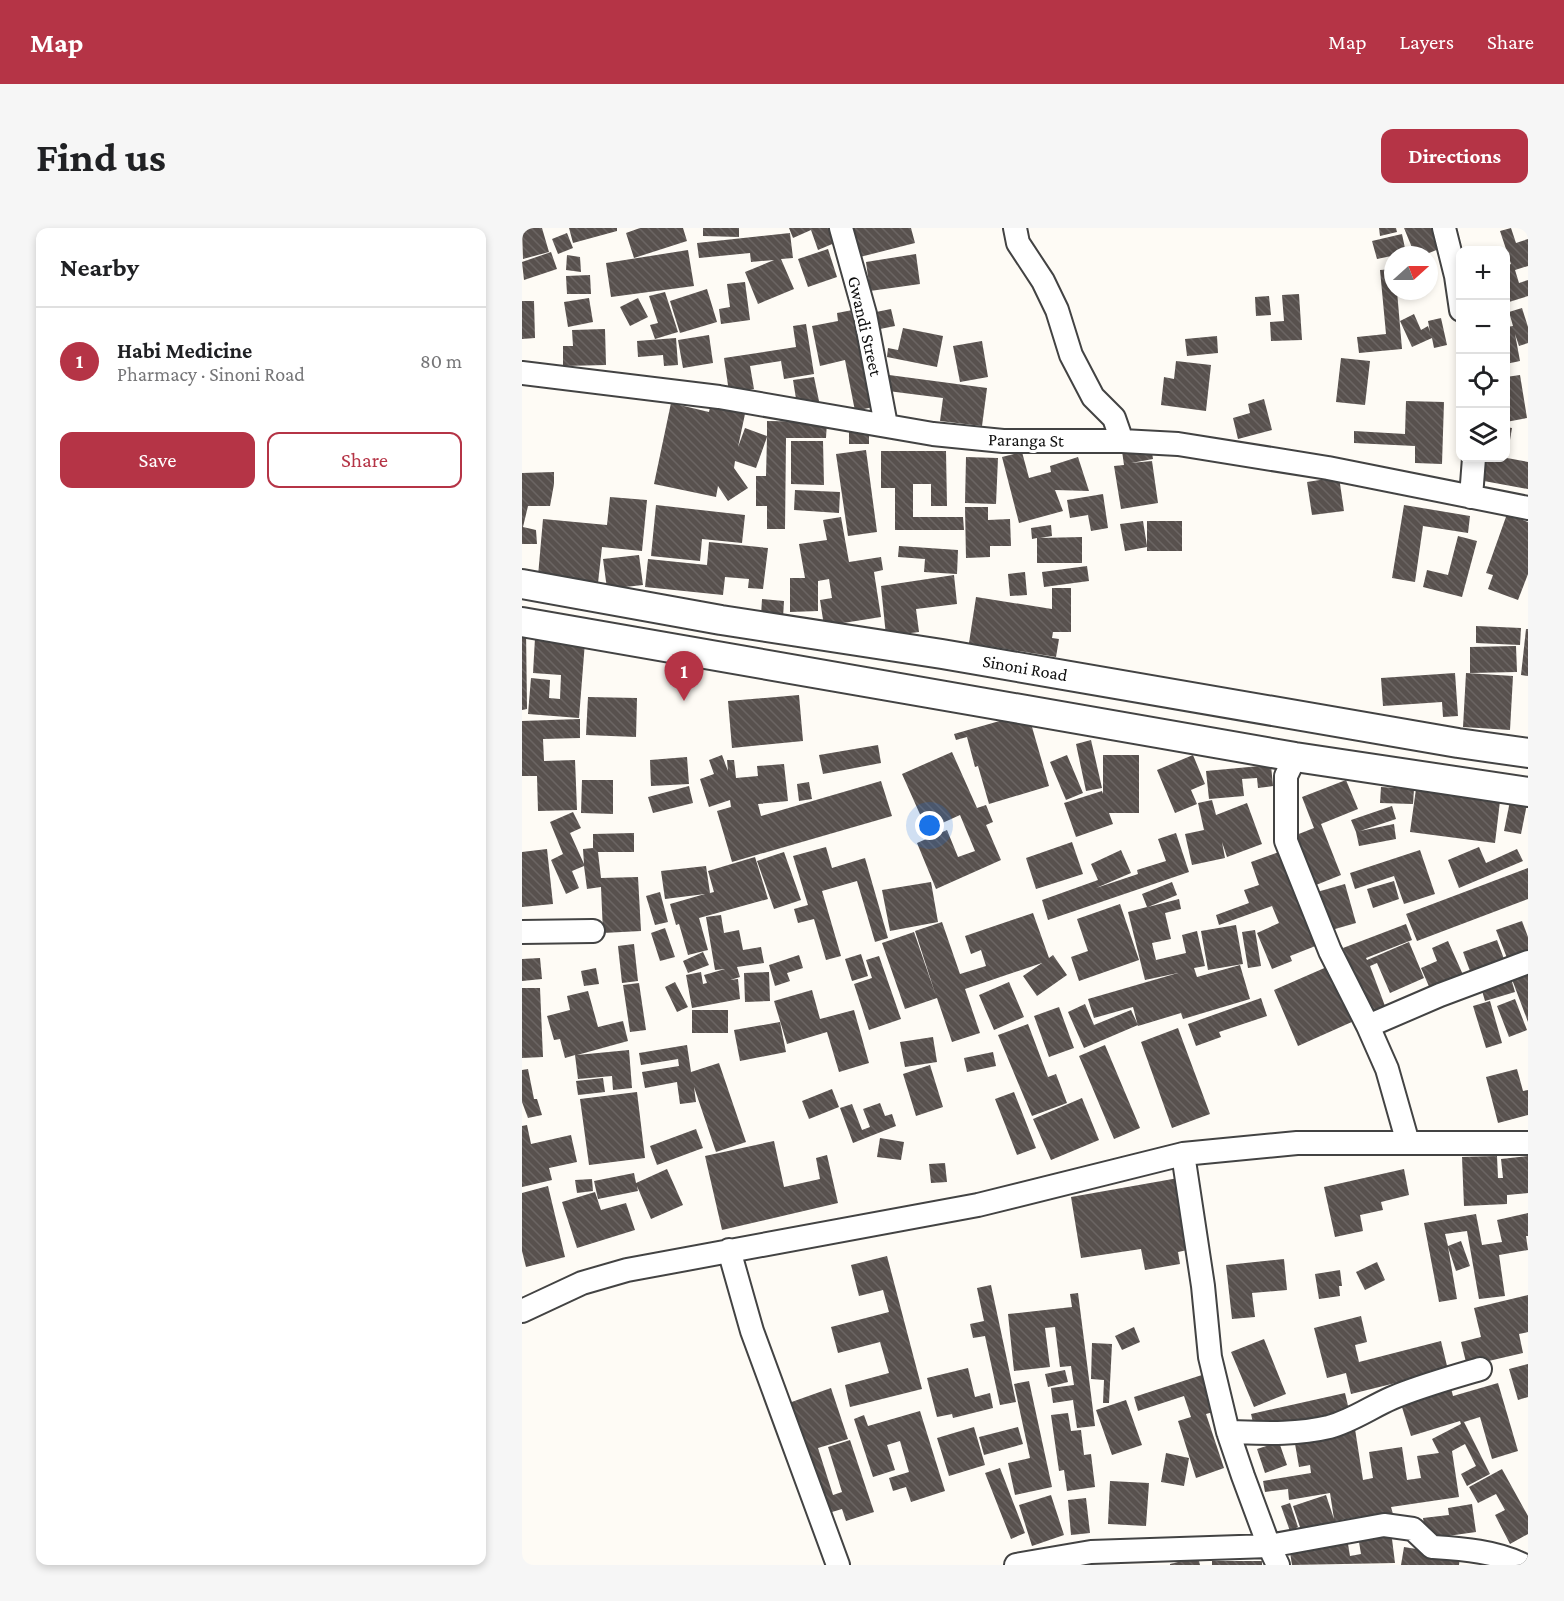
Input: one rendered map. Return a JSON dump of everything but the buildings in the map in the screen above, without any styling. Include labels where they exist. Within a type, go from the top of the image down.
[{"type":"street","name":"Gwandi Street","points":[[841,228],[865,314],[886,425]]},
{"type":"street","points":[[1016,228],[1018,243],[1043,281],[1057,310],[1071,355],[1093,397],[1114,418],[1122,441]]},
{"type":"street","points":[[1444,228],[1460,300]]},
{"type":"street","name":"Paranga St","points":[[522,372],[718,396],[933,434],[1003,441],[1122,441],[1178,444],[1328,468],[1528,508]]},
{"type":"street","points":[[1471,497],[1474,462]]},
{"type":"street","name":"Sinoni Road","points":[[522,584],[721,620],[942,654],[1446,741],[1528,753]]},
{"type":"street","points":[[522,622],[1295,757],[1528,792]]},
{"type":"street","points":[[1295,757],[1287,776],[1286,841],[1330,951],[1387,1069],[1408,1143]]},
{"type":"street","points":[[522,932],[593,931]]},
{"type":"street","points":[[1368,1026],[1440,995],[1528,962]]},
{"type":"street","points":[[522,1311],[582,1283],[627,1270],[978,1205],[1183,1154],[1297,1143],[1528,1143]]},
{"type":"street","points":[[1183,1154],[1203,1286],[1210,1358],[1228,1432],[1273,1555]]},
{"type":"street","points":[[729,1250],[752,1331],[838,1565]]},
{"type":"street","points":[[1228,1432],[1290,1434],[1331,1426],[1359,1416],[1391,1398],[1480,1369]]},
{"type":"street","points":[[1016,1565],[1092,1552],[1273,1555],[1384,1525],[1413,1529],[1432,1547],[1509,1558],[1523,1565]]},
{"type":"place","name":"Habi Medicine","points":[[684,701]]}]
